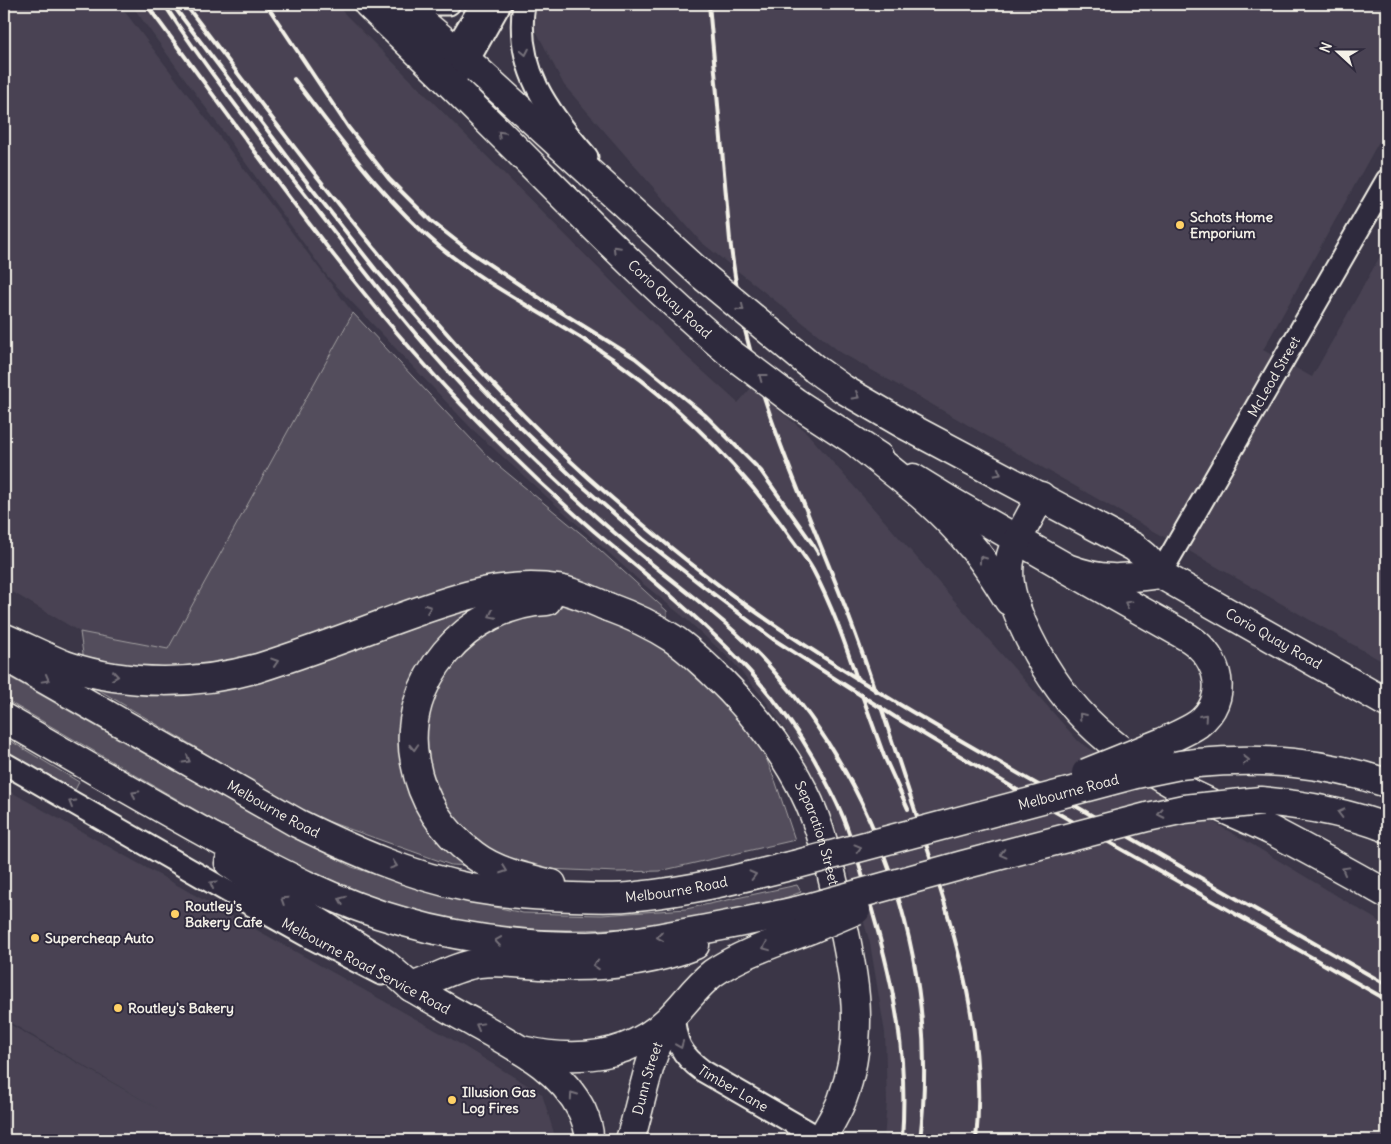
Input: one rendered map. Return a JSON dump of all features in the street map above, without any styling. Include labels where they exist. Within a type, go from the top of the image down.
[{"type":"main road","name":"Corio Quay Road","points":[[368,4],[624,258],[669,300],[730,352],[795,402],[858,444],[952,502],[1062,566],[1086,575],[1112,580],[1160,574]]},
{"type":"main road","name":"Corio Quay Road","points":[[401,4],[461,55],[703,276],[815,369],[843,389],[905,425],[1134,546],[1160,574],[1387,704]]},
{"type":"main road","points":[[858,444],[929,502],[958,530],[984,562],[1018,614],[1050,676],[1083,718],[1099,734],[1143,766],[1183,789],[1274,832],[1387,894]]},
{"type":"main road","points":[[1018,614],[1011,591],[1008,570],[1010,556],[1041,496]]},
{"type":"main road","points":[[994,812],[1163,742],[1199,723],[1211,708],[1217,693],[1217,676],[1209,655],[1190,638],[1062,566]]},
{"type":"main road","points":[[4,637],[68,666],[96,674],[160,681],[186,680],[236,674],[258,668],[441,603],[489,590],[512,588],[557,589],[576,593],[608,607]]},
{"type":"main road","points":[[608,607],[559,600],[535,602],[513,606],[472,626],[440,657],[426,684],[415,717],[414,761],[426,799],[434,814],[445,829],[476,857],[496,868],[534,880],[560,886],[636,897]]},
{"type":"main road","name":"Separation Street","points":[[608,607],[651,625],[674,639],[724,683],[746,707],[789,764],[805,792],[815,818],[833,881],[850,950],[857,1025],[854,1056],[848,1080],[833,1120],[821,1140]]},
{"type":"main road","name":"Melbourne Road","points":[[4,656],[297,823],[339,843],[386,862],[469,887],[504,893],[547,897],[636,897],[696,888],[794,865],[1136,774],[1180,765],[1228,760],[1285,761],[1360,774],[1387,784]]},
{"type":"main road","points":[[4,718],[270,868],[330,895],[402,922],[470,938],[507,943],[590,946],[671,936],[760,919],[807,919]]},
{"type":"main road","points":[[521,1050],[550,1055],[583,1057],[609,1054],[644,1039],[672,1017],[701,982],[715,972],[807,919],[964,865],[1184,809],[1261,801],[1296,804],[1329,810],[1364,819],[1387,828]]},
{"type":"main road","points":[[161,808],[237,870],[384,963],[411,987],[462,967],[481,963],[597,966],[650,959],[675,953],[760,919]]},
{"type":"main road","name":"Melbourne Road Service Road","points":[[411,987],[521,1050]]},
{"type":"main road","name":"Dunn Street","points":[[630,1140],[650,1061],[656,1045],[672,1017]]},
{"type":"main road","points":[[521,1050],[551,1072],[576,1099],[587,1125],[589,1140]]},
{"type":"street","points":[[424,4],[448,4]]},
{"type":"street","points":[[461,55],[482,4]]},
{"type":"street","points":[[445,79],[500,4]]},
{"type":"street","points":[[524,4],[522,15],[523,46],[526,60],[548,107],[575,142],[648,227]]},
{"type":"street","name":"McLeod Street","points":[[1160,574],[1387,180]]},
{"type":"street","name":"Melbourne Road Service Road","points":[[4,763],[151,849],[312,939],[411,987]]},
{"type":"street","name":"Timber Lane","points":[[672,1017],[681,1050],[689,1060],[699,1068],[821,1140]]},
{"type":"shaded area","points":[[4,4],[119,4],[353,313],[168,650],[80,632],[4,587]]},
{"type":"shaded area","points":[[131,4],[335,4],[686,356],[738,403],[751,388],[807,433],[1078,741],[1122,770],[1253,845],[1387,926],[1387,1140],[884,1140],[887,1102],[885,1033],[870,943],[834,821],[797,747],[762,696],[731,660],[686,619],[641,582],[472,429],[328,277]]},
{"type":"shaded area","points":[[508,4],[1387,4],[1387,127],[1263,350],[1312,377],[1387,244],[1387,664],[840,352],[701,242],[564,85],[527,13]]},
{"type":"shaded area","points":[[353,313],[488,457],[590,541],[667,611],[669,647],[719,693],[759,740],[795,840],[660,871],[617,872],[451,865],[310,815],[87,683],[80,632],[168,649]]},
{"type":"shaded area","points":[[4,674],[173,770],[352,867],[435,894],[523,913],[602,915],[686,909],[797,885],[801,892],[746,910],[689,921],[632,928],[546,930],[504,928],[462,922],[423,913],[338,885],[275,854],[194,809],[4,699]]},
{"type":"shaded area","points":[[4,737],[79,782],[73,794],[4,752]]},
{"type":"shaded area","points":[[4,788],[455,1041],[542,1094],[556,1140],[4,1140],[4,1021],[160,1110],[4,1019]]},
{"type":"railway","points":[[146,4],[297,208],[377,309],[418,357],[461,404],[543,485],[714,635],[742,663],[792,725],[814,759],[842,814],[880,939],[893,996],[901,1051],[903,1080],[902,1140]]},
{"type":"railway","points":[[164,4],[214,76],[267,146],[384,296],[448,371],[568,492],[630,546],[720,619],[754,650],[810,717],[844,770],[873,828],[895,888],[911,950],[921,1013],[924,1077],[920,1140]]},
{"type":"railway","points":[[172,4],[302,176],[376,270],[438,341],[519,426],[579,483],[643,539],[773,639],[895,717],[1024,794],[1387,1000]]},
{"type":"railway","points":[[185,4],[327,190],[426,310],[532,424],[589,478],[667,545],[749,607],[868,685],[949,734],[1387,985]]},
{"type":"railway","points":[[266,4],[348,127],[389,179],[431,221],[472,253],[553,307],[635,358],[705,415],[761,471],[818,553]]},
{"type":"railway","points":[[709,4],[730,240],[743,322],[773,425],[843,601],[875,691]]},
{"type":"railway","points":[[294,79],[362,167],[419,229],[475,273],[615,360],[669,403],[720,451],[765,503],[810,565],[832,610],[857,679]]},
{"type":"railway","points":[[862,695],[884,756],[908,809]]},
{"type":"railway","points":[[881,707],[937,880],[967,990],[977,1064],[976,1140]]},
{"type":"place","name":"Schots Home Emporium","points":[[1180,225]]},
{"type":"place","name":"Routley's Bakery Cafe","points":[[175,914]]},
{"type":"place","name":"Supercheap Auto","points":[[35,938]]},
{"type":"place","name":"Routley's Bakery","points":[[118,1008]]},
{"type":"place","name":"Illusion Gas Log Fires","points":[[452,1100]]}]
